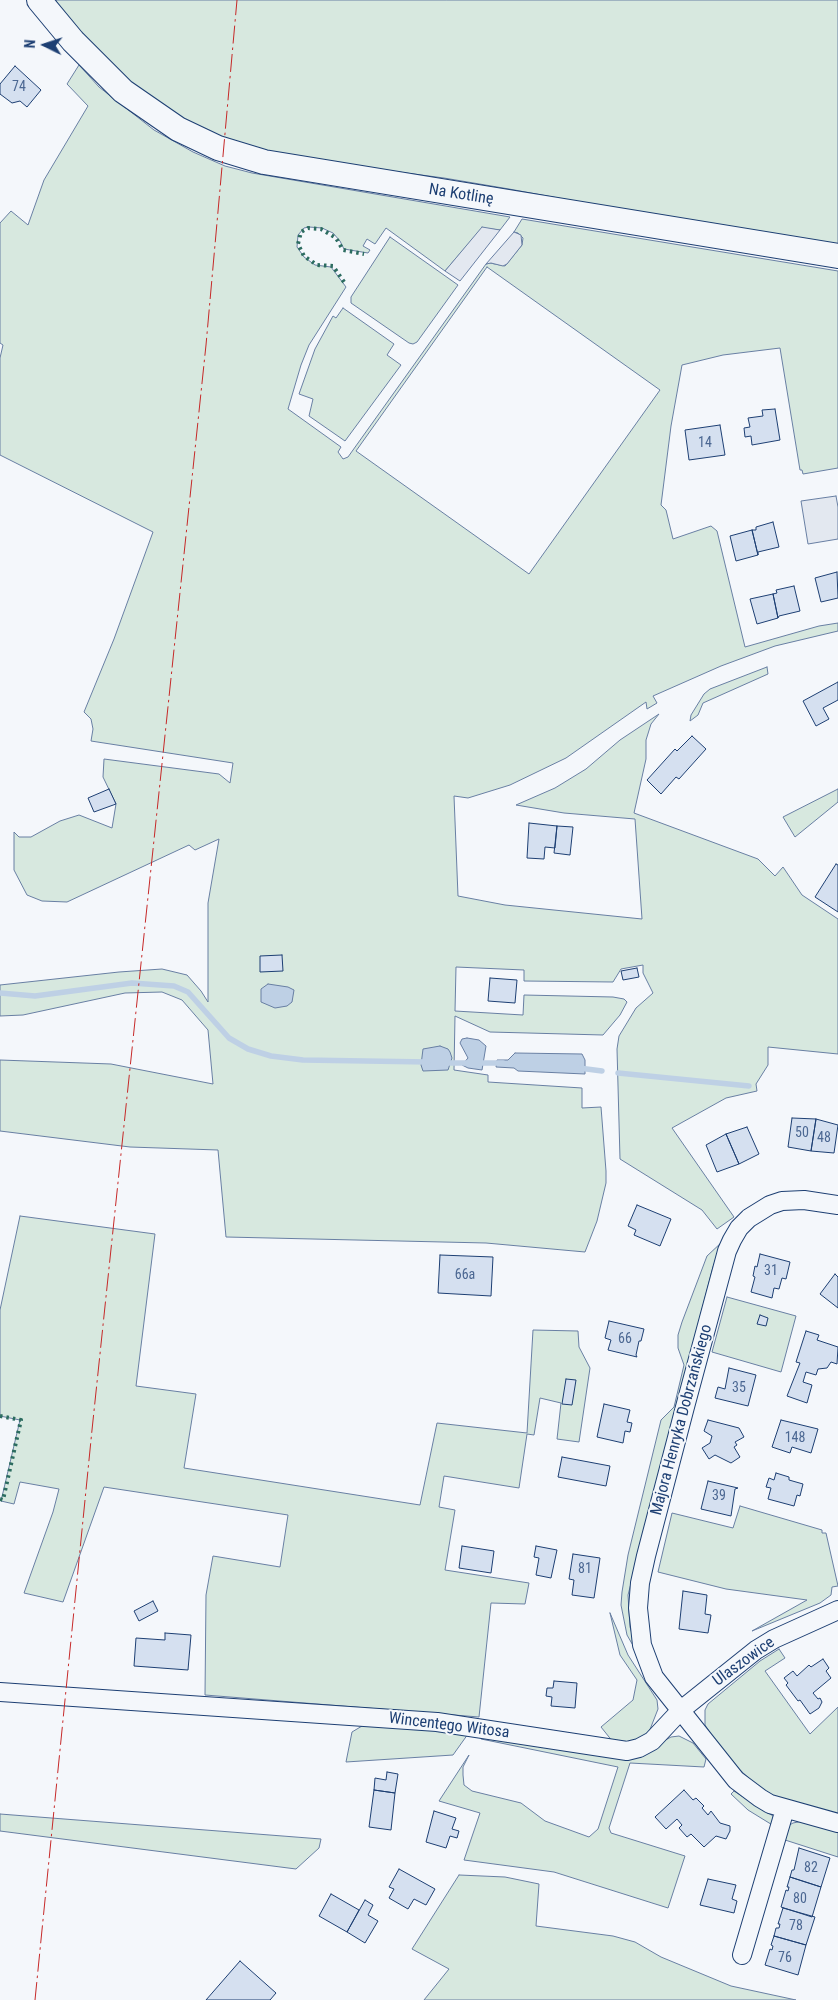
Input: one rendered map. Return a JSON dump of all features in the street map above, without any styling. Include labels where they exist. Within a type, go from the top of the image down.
[{"type":"street","name":"Na Kotlinę","points":[[39,0],[73,41],[106,76],[140,104],[178,129],[218,148],[264,162],[838,256]]},
{"type":"street","name":"Majora Henryka Dobrzańskiego","points":[[681,1710],[654,1676],[650,1668],[640,1633],[639,1596],[646,1556],[727,1251],[739,1228],[749,1218],[770,1205],[782,1201],[804,1200],[838,1205]]},
{"type":"street","name":"Ulaszowice","points":[[681,1710],[756,1650],[774,1639],[838,1610]]},
{"type":"street","name":"Wincentego Witosa","points":[[0,1692],[437,1722],[627,1751],[639,1748],[652,1741],[681,1710]]},
{"type":"street","points":[[681,1710],[736,1780],[760,1798],[785,1808],[838,1822]]},
{"type":"street","points":[[742,1955],[785,1808]]},
{"type":"shaded area","points":[[56,0],[838,0],[838,248],[444,178],[323,162],[254,150],[205,134],[135,87],[87,41],[59,9]]},
{"type":"shaded area","points":[[79,65],[99,87],[154,130],[193,152],[225,166],[252,173],[510,217],[500,230],[482,228],[445,271],[386,228],[375,244],[367,239],[363,246],[370,250],[368,253],[344,249],[333,233],[322,228],[304,228],[298,235],[297,247],[304,257],[315,265],[331,267],[346,287],[309,345],[288,409],[341,447],[338,452],[343,459],[348,457],[486,264],[505,266],[522,245],[523,238],[514,232],[522,219],[838,271],[838,468],[803,474],[802,470],[800,470],[780,348],[723,355],[682,365],[671,426],[661,505],[666,510],[673,539],[711,526],[717,531],[745,647],[819,626],[838,623],[838,631],[775,646],[721,666],[653,696],[657,703],[647,709],[646,702],[566,758],[510,785],[468,798],[454,796],[458,896],[505,905],[642,919],[635,819],[564,813],[516,805],[555,788],[586,769],[620,740],[659,714],[651,724],[646,740],[646,759],[634,813],[758,859],[775,876],[783,867],[802,895],[838,919],[838,1054],[768,1047],[768,1065],[756,1084],[757,1091],[726,1098],[672,1128],[734,1217],[717,1229],[702,1210],[620,1159],[617,1049],[619,1036],[636,1008],[653,993],[643,973],[643,965],[621,969],[613,982],[524,981],[524,970],[456,967],[455,1011],[523,1015],[524,995],[613,997],[624,999],[627,1002],[620,1015],[603,1035],[490,1032],[455,1016],[454,1070],[488,1075],[488,1082],[582,1088],[582,1108],[601,1107],[606,1183],[597,1221],[585,1252],[486,1243],[226,1237],[218,1150],[130,1147],[0,1131],[0,1060],[111,1064],[213,1084],[208,1030],[182,1000],[162,992],[125,993],[23,1015],[0,1016],[0,985],[162,969],[187,975],[208,1002],[208,903],[219,839],[195,850],[189,845],[67,902],[42,901],[27,895],[14,870],[14,832],[19,837],[31,837],[60,821],[79,815],[112,828],[116,804],[103,777],[104,759],[219,774],[230,783],[233,763],[91,741],[93,729],[91,719],[84,712],[114,639],[153,532],[0,455],[0,358],[3,345],[0,343],[0,223],[11,211],[28,225],[44,180],[88,106],[67,84]],"holes":[[[487,267],[660,390],[529,574],[356,451]]]},
{"type":"shaded area","points":[[482,227],[500,230],[460,281],[445,271]]},
{"type":"shaded area","points":[[514,232],[521,235],[522,245],[507,264],[503,266],[491,263],[486,264]]},
{"type":"shaded area","points":[[390,237],[458,285],[417,342],[413,344],[351,303],[351,297]]},
{"type":"shaded area","points":[[343,308],[394,344],[387,355],[401,365],[345,441],[309,416],[313,399],[299,394],[315,349],[333,316],[336,318]]},
{"type":"shaded area","points":[[836,496],[838,539],[808,544],[801,501]]},
{"type":"shaded area","points":[[767,667],[768,674],[703,703],[698,715],[690,721],[691,715],[704,694],[710,689]]},
{"type":"shaded area","points":[[838,789],[838,802],[795,837],[783,817]]},
{"type":"shaded area","points":[[20,1216],[155,1234],[136,1386],[196,1394],[184,1468],[420,1505],[437,1423],[527,1433],[533,1330],[578,1331],[579,1347],[590,1368],[579,1442],[557,1439],[561,1403],[540,1398],[534,1435],[527,1434],[519,1488],[444,1476],[439,1507],[455,1510],[445,1570],[529,1583],[525,1604],[491,1603],[479,1717],[205,1695],[206,1595],[213,1556],[280,1567],[288,1515],[104,1487],[63,1602],[24,1593],[53,1512],[59,1489],[20,1482],[14,1504],[1,1501],[20,1420],[0,1416],[0,1310]]},
{"type":"shaded area","points":[[722,1242],[713,1267],[628,1595],[630,1627],[639,1656],[627,1635],[621,1605],[628,1555],[661,1420],[674,1407],[684,1365],[678,1348],[678,1335],[707,1256]]},
{"type":"shaded area","points":[[727,1297],[796,1316],[781,1372],[712,1352]]},
{"type":"shaded area","points":[[740,1506],[822,1530],[822,1533],[826,1533],[838,1586],[832,1587],[831,1595],[820,1603],[752,1631],[807,1600],[726,1589],[658,1572],[672,1513],[733,1528]]},
{"type":"shaded area","points":[[610,1613],[628,1655],[657,1700],[658,1709],[649,1732],[634,1745],[613,1742],[601,1727],[633,1700],[637,1680],[620,1655]]},
{"type":"shaded area","points":[[779,1649],[785,1658],[765,1671],[810,1734],[838,1707],[838,1817],[772,1795],[755,1784],[739,1769],[716,1742],[705,1725],[705,1710],[708,1704],[760,1661]]},
{"type":"shaded area","points":[[367,1723],[468,1734],[453,1755],[346,1762],[352,1732]]},
{"type":"shaded area","points":[[483,1735],[603,1754],[660,1743],[671,1737],[679,1736],[693,1743],[706,1759],[704,1767],[630,1763],[609,1828],[611,1833],[685,1856],[668,1908],[554,1872],[464,1860],[480,1813],[439,1801],[469,1755],[463,1767],[463,1775],[464,1785],[472,1791],[521,1803],[545,1821],[589,1837],[598,1829],[618,1767],[481,1739]]},
{"type":"shaded area","points":[[734,1791],[773,1816],[776,1820],[774,1826],[748,1810],[731,1794]]},
{"type":"shaded area","points":[[0,1814],[321,1839],[319,1848],[296,1869],[0,1831]]},
{"type":"shaded area","points":[[803,1821],[838,1828],[838,1857],[782,1839],[786,1827]]},
{"type":"shaded area","points":[[459,1875],[505,1877],[539,1884],[536,1926],[613,1936],[635,1942],[661,1957],[731,1986],[796,2000],[424,2000],[449,1969],[412,1949]]},
{"type":"water","points":[[268,984],[288,987],[294,990],[292,1002],[287,1006],[275,1008],[261,1002],[261,989]]},
{"type":"water","points":[[462,1039],[479,1040],[486,1046],[482,1070],[462,1065],[468,1058],[460,1043]]},
{"type":"water","points":[[440,1046],[448,1049],[452,1058],[448,1070],[423,1071],[421,1065],[423,1049]]},
{"type":"water","points":[[515,1053],[582,1054],[585,1060],[585,1074],[518,1071],[514,1068],[496,1067],[497,1060],[508,1060]]},
{"type":"building","points":[[15,66],[41,90],[27,107],[20,101],[12,103],[0,94],[0,84]]},
{"type":"building","points":[[775,409],[780,440],[752,445],[751,436],[745,437],[744,428],[750,427],[748,418],[763,416],[762,410]]},
{"type":"building","points":[[720,425],[725,455],[689,460],[685,430]]},
{"type":"building","points":[[773,522],[779,547],[758,552],[758,555],[752,530]]},
{"type":"building","points":[[752,530],[758,555],[736,561],[730,536]]},
{"type":"building","points":[[837,572],[838,598],[821,602],[815,578]]},
{"type":"building","points":[[794,586],[800,611],[779,616],[778,618],[773,594],[777,593],[776,590]]},
{"type":"building","points":[[773,594],[778,618],[757,624],[750,599]]},
{"type":"building","points":[[838,682],[838,700],[823,708],[829,719],[816,726],[803,701]]},
{"type":"building","points":[[692,736],[706,749],[679,779],[676,777],[661,794],[647,780],[675,749],[677,751]]},
{"type":"building","points":[[109,789],[116,804],[94,812],[88,798]]},
{"type":"building","points":[[529,823],[557,826],[555,848],[545,847],[544,859],[527,858]]},
{"type":"building","points":[[557,826],[573,827],[570,855],[554,853]]},
{"type":"building","points":[[836,864],[838,865],[838,912],[815,897]]},
{"type":"building","points":[[282,955],[283,971],[260,972],[260,956]]},
{"type":"building","points":[[637,968],[639,977],[623,980],[621,971]]},
{"type":"building","points":[[490,978],[517,980],[515,1003],[488,1001]]},
{"type":"building","points":[[792,1118],[816,1119],[811,1151],[788,1147]]},
{"type":"building","points":[[816,1119],[838,1125],[834,1153],[811,1151]]},
{"type":"building","points":[[747,1127],[759,1154],[739,1164],[726,1134]]},
{"type":"building","points":[[726,1134],[739,1164],[717,1172],[706,1145]]},
{"type":"building","points":[[637,1205],[671,1219],[660,1246],[634,1235],[636,1230],[628,1226]]},
{"type":"building","points":[[760,1254],[790,1262],[786,1279],[782,1278],[779,1289],[774,1288],[772,1298],[751,1292],[755,1277],[753,1276],[755,1266],[757,1267]]},
{"type":"building","points":[[440,1255],[493,1257],[491,1296],[438,1293]]},
{"type":"building","points":[[835,1274],[838,1277],[838,1308],[820,1294]]},
{"type":"building","points":[[760,1315],[768,1318],[766,1326],[757,1324]]},
{"type":"building","points":[[609,1321],[644,1329],[641,1341],[639,1341],[637,1357],[608,1350],[611,1340],[605,1338]]},
{"type":"building","points":[[806,1331],[819,1335],[817,1340],[838,1347],[837,1364],[831,1362],[827,1368],[818,1369],[816,1375],[806,1372],[803,1382],[812,1385],[807,1403],[787,1396],[800,1363],[796,1362]]},
{"type":"building","points":[[729,1368],[756,1375],[748,1406],[715,1398],[718,1387],[725,1389]]},
{"type":"building","points":[[566,1379],[576,1380],[572,1405],[562,1404]]},
{"type":"building","points":[[604,1404],[630,1410],[627,1422],[632,1423],[630,1432],[625,1431],[623,1443],[597,1437]]},
{"type":"building","points":[[708,1420],[739,1428],[744,1437],[735,1442],[737,1445],[734,1447],[740,1457],[731,1463],[715,1455],[709,1459],[702,1448],[710,1443],[712,1436],[704,1431]]},
{"type":"building","points":[[781,1420],[818,1429],[811,1453],[792,1447],[790,1453],[772,1447]]},
{"type":"building","points":[[562,1457],[610,1466],[606,1486],[558,1477]]},
{"type":"building","points":[[776,1473],[789,1477],[789,1480],[803,1484],[800,1496],[797,1495],[794,1506],[768,1499],[771,1488],[766,1487],[769,1478],[774,1480]]},
{"type":"building","points":[[708,1481],[738,1488],[735,1489],[731,1516],[701,1509]]},
{"type":"building","points":[[462,1546],[494,1551],[491,1573],[459,1568]]},
{"type":"building","points":[[536,1546],[557,1550],[551,1578],[536,1575],[539,1558],[534,1557]]},
{"type":"building","points":[[573,1554],[600,1558],[594,1598],[572,1595],[574,1580],[569,1579]]},
{"type":"building","points":[[683,1591],[707,1595],[705,1614],[711,1615],[708,1633],[679,1629]]},
{"type":"building","points":[[153,1601],[158,1611],[139,1621],[134,1611]]},
{"type":"building","points":[[165,1633],[191,1635],[188,1670],[134,1666],[136,1638],[165,1640]]},
{"type":"building","points":[[823,1659],[829,1668],[826,1671],[831,1678],[813,1693],[822,1702],[819,1708],[810,1714],[786,1685],[788,1683],[784,1678],[793,1671],[797,1676],[809,1665],[811,1667]]},
{"type":"building","points":[[554,1681],[577,1683],[575,1708],[551,1706],[552,1697],[546,1696],[547,1688],[553,1688]]},
{"type":"building","points":[[387,1772],[398,1774],[395,1793],[374,1790],[375,1778],[386,1780]]},
{"type":"building","points":[[374,1790],[395,1793],[391,1830],[369,1827]]},
{"type":"building","points":[[684,1790],[693,1800],[696,1798],[704,1806],[702,1808],[708,1815],[711,1811],[720,1823],[730,1826],[726,1839],[716,1836],[704,1847],[691,1834],[687,1837],[679,1828],[682,1825],[677,1819],[666,1829],[655,1817]]},
{"type":"building","points":[[434,1811],[456,1818],[452,1829],[459,1831],[457,1838],[450,1836],[446,1848],[426,1842]]},
{"type":"building","points":[[799,1848],[830,1858],[821,1887],[790,1877],[792,1870],[794,1870]]},
{"type":"building","points":[[399,1869],[435,1889],[426,1905],[414,1899],[408,1909],[389,1898],[394,1889],[389,1887]]},
{"type":"building","points":[[790,1877],[821,1887],[812,1917],[781,1907],[786,1890],[788,1891],[789,1887],[787,1887]]},
{"type":"building","points":[[708,1879],[736,1885],[732,1899],[737,1901],[734,1913],[700,1905]]},
{"type":"building","points":[[331,1894],[359,1910],[347,1932],[319,1916]]},
{"type":"building","points":[[365,1900],[373,1905],[368,1915],[378,1921],[365,1943],[347,1932]]},
{"type":"building","points":[[783,1908],[815,1917],[806,1945],[774,1936],[776,1928],[779,1928],[780,1924],[778,1924]]},
{"type":"building","points":[[774,1936],[806,1945],[798,1975],[765,1965],[770,1949],[772,1950],[773,1946],[771,1945]]},
{"type":"building","points":[[240,1961],[276,1993],[270,2000],[206,2000]]},
{"type":"waterway","points":[[0,993],[35,996],[132,983],[174,986],[188,992],[229,1038],[248,1049],[271,1056],[303,1060],[428,1062]]},
{"type":"waterway","points":[[445,1063],[503,1063]]},
{"type":"waterway","points":[[579,1068],[602,1071]]},
{"type":"waterway","points":[[618,1073],[749,1086]]},
{"type":"hedge","points":[[344,282],[333,266],[317,265],[304,256],[298,244],[301,232],[308,228],[321,229],[336,238],[343,250],[364,254]]},
{"type":"hedge","points":[[0,1416],[21,1420],[3,1500],[0,1499]]},
{"type":"power","points":[[35,2000],[92,1430],[206,345],[237,0]]}]
